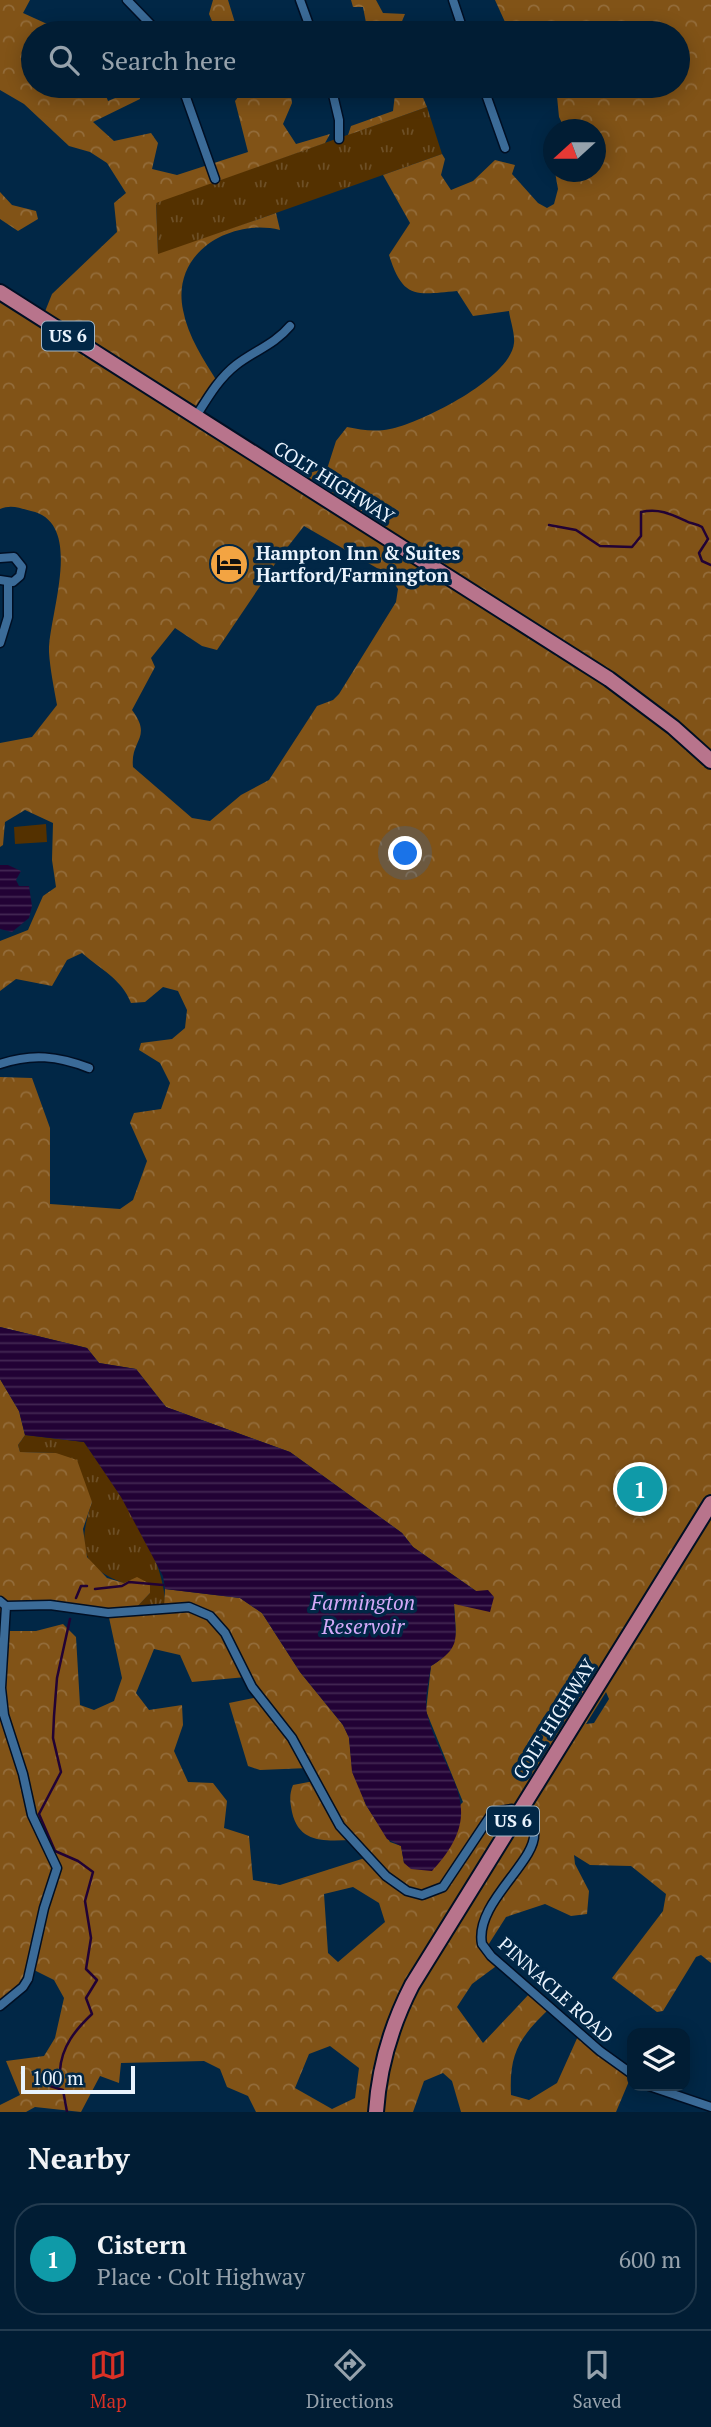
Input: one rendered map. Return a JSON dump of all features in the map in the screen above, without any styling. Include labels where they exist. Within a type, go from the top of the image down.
[{"type":"highway","name":"COLT HIGHWAY","points":[[0,293],[609,679],[673,727],[711,761]]},
{"type":"highway","name":"COLT HIGHWAY","points":[[376,2112],[383,2058],[400,2009],[518,1813],[711,1503]]},
{"type":"street","points":[[127,0],[147,21]]},
{"type":"street","points":[[300,0],[308,21]]},
{"type":"street","points":[[453,0],[460,21]]},
{"type":"street","points":[[186,98],[215,179]]},
{"type":"street","points":[[334,98],[339,120],[339,139]]},
{"type":"street","points":[[487,98],[505,148]]},
{"type":"street","points":[[195,418],[218,383],[233,367],[276,340],[290,326]]},
{"type":"street","points":[[0,558],[10,555],[20,563],[20,576],[4,582],[8,617],[0,643]]},
{"type":"street","points":[[0,1064],[27,1057],[49,1056],[89,1068]]},
{"type":"street","points":[[0,2006],[18,1993],[28,1979],[44,1908],[57,1868],[32,1815],[23,1774],[4,1715],[1,1688],[3,1604],[51,1605],[108,1613],[189,1607],[210,1616],[225,1633],[252,1687],[292,1738],[340,1826],[386,1876],[407,1891],[422,1895],[436,1892],[448,1881],[488,1817],[505,1808],[518,1813]]},
{"type":"street","name":"PINNACLE ROAD","points":[[518,1813],[531,1823],[534,1836],[484,1919],[482,1944],[491,1956],[590,2043],[627,2070]]},
{"type":"street","points":[[664,2091],[711,2107]]},
{"type":"green space","points":[[0,0],[30,0],[23,13],[41,21],[21,21],[21,98],[107,98],[108,101],[115,98],[140,98],[93,122],[114,141],[151,133],[158,143],[152,169],[177,175],[248,152],[235,101],[237,98],[291,98],[292,103],[283,124],[296,144],[330,134],[325,143],[156,203],[158,254],[276,213],[280,230],[242,229],[209,244],[195,256],[186,271],[182,289],[183,310],[193,339],[218,383],[195,418],[293,480],[328,466],[336,441],[347,427],[390,429],[422,418],[462,397],[498,370],[509,356],[514,343],[509,311],[473,316],[457,291],[421,293],[412,291],[400,280],[389,255],[410,223],[383,175],[442,154],[445,159],[441,175],[451,190],[473,181],[495,160],[515,165],[512,174],[538,203],[547,208],[554,204],[557,182],[606,182],[606,119],[560,119],[557,98],[690,98],[690,21],[505,21],[495,0],[711,0],[711,1963],[701,1955],[696,1957],[663,2011],[657,2012],[612,1978],[663,1911],[666,1894],[631,1866],[590,1865],[574,1855],[575,1864],[589,1891],[587,1914],[571,1916],[545,1904],[506,1917],[485,1950],[499,1964],[472,1984],[457,2007],[483,2043],[531,1992],[550,2008],[518,2046],[512,2067],[511,2095],[529,2100],[557,2083],[579,2034],[627,2070],[627,2086],[616,2112],[461,2112],[452,2081],[443,2073],[424,2081],[413,2112],[256,2112],[248,2096],[227,2087],[220,2069],[204,2061],[121,2063],[119,2083],[100,2076],[81,2112],[35,2107],[26,2112],[0,2112],[0,2105],[20,2095],[6,2061],[44,2056],[55,2038],[64,1998],[54,1980],[32,1969],[28,1979],[0,2006],[0,1379],[19,1411],[25,1435],[18,1445],[20,1452],[56,1453],[77,1460],[92,1502],[83,1529],[87,1557],[107,1578],[124,1583],[137,1577],[150,1584],[150,1593],[133,1611],[164,1608],[165,1589],[240,1598],[262,1613],[300,1672],[343,1725],[349,1737],[352,1767],[366,1805],[390,1842],[401,1846],[404,1863],[463,1802],[426,1711],[431,1666],[448,1653],[456,1633],[454,1604],[476,1591],[413,1547],[402,1533],[290,1452],[166,1407],[136,1369],[99,1363],[87,1348],[0,1327],[0,1077],[32,1078],[50,1128],[50,1204],[120,1209],[133,1200],[147,1161],[130,1123],[134,1113],[161,1109],[170,1083],[160,1063],[139,1050],[141,1043],[172,1039],[185,1028],[187,1010],[178,991],[163,987],[145,1002],[131,1003],[122,987],[82,953],[67,960],[52,986],[16,979],[0,991],[0,941],[28,930],[43,896],[56,887],[52,860],[53,823],[25,810],[5,822],[3,845],[0,847],[0,743],[32,737],[57,705],[49,652],[61,551],[57,533],[48,519],[19,508],[0,509],[0,292],[42,319],[52,294],[117,232],[114,203],[126,193],[107,163],[90,152],[69,146],[24,104],[0,90]],"holes":[[[304,526],[389,575],[398,589],[396,602],[339,694],[333,700],[317,706],[269,780],[241,795],[210,821],[192,818],[133,767],[141,727],[132,710],[155,667],[151,658],[175,628],[202,646],[217,650]],[[6,1606],[108,1613],[122,1678],[114,1701],[94,1710],[80,1705],[76,1637],[63,1624],[36,1631],[5,1631]],[[154,1649],[180,1655],[192,1682],[246,1677],[258,1697],[229,1703],[248,1766],[260,1770],[308,1768],[314,1781],[293,1785],[290,1798],[292,1812],[301,1830],[323,1840],[352,1840],[368,1857],[280,1885],[253,1880],[249,1836],[224,1828],[227,1801],[213,1783],[188,1782],[174,1751],[183,1725],[182,1705],[149,1710],[136,1693]],[[606,1692],[609,1699],[594,1723],[586,1724]],[[353,1887],[379,1903],[385,1922],[338,1962],[328,1953],[324,1894]],[[330,2046],[359,2068],[355,2098],[332,2109],[295,2088],[309,2054]]]},
{"type":"green space","points":[[213,0],[228,0],[234,21],[212,21],[209,14]]},
{"type":"green space","points":[[351,0],[376,0],[383,13],[405,14],[402,21],[366,21],[363,7],[353,7]]},
{"type":"green space","points":[[395,98],[423,98],[427,107],[348,135],[351,126],[393,111]]},
{"type":"green space","points":[[427,107],[442,154],[158,255],[156,202]]},
{"type":"green space","points":[[0,192],[12,205],[36,211],[38,219],[18,231],[0,219]]},
{"type":"green space","points":[[46,824],[47,842],[15,844],[14,827]]},
{"type":"green space","points":[[25,1435],[84,1442],[123,1500],[148,1544],[163,1587],[165,1608],[132,1612],[150,1593],[102,1573],[92,1564],[86,1554],[84,1541],[92,1502],[56,1453],[20,1452],[18,1445]]},
{"type":"water","points":[[0,865],[8,865],[21,871],[16,880],[19,886],[29,886],[32,906],[29,918],[12,932],[0,929]]},
{"type":"water","name":"Farmington Reservoir","points":[[0,1327],[87,1348],[99,1363],[136,1369],[166,1407],[290,1452],[402,1533],[413,1547],[476,1591],[488,1590],[494,1597],[490,1612],[454,1604],[456,1634],[453,1647],[431,1666],[426,1696],[427,1714],[452,1776],[461,1811],[459,1829],[449,1849],[432,1871],[411,1869],[404,1863],[401,1846],[387,1839],[366,1805],[352,1772],[349,1738],[343,1725],[300,1672],[262,1613],[240,1598],[165,1589],[163,1576],[121,1497],[84,1442],[25,1435],[19,1411],[0,1379]]},
{"type":"waterway","points":[[549,525],[576,530],[600,546],[632,547],[641,536],[641,512],[665,512],[702,527],[708,539],[699,553],[702,561],[711,565]]},
{"type":"waterway","points":[[95,1589],[122,1586],[129,1582],[163,1585]]},
{"type":"waterway","points":[[76,1598],[81,1586],[87,1586]]},
{"type":"waterway","points":[[67,2112],[63,2090],[50,2086],[51,2078],[60,2071],[63,2054],[70,2039],[92,2014],[86,1998],[97,1980],[86,1969],[91,1938],[85,1901],[93,1872],[78,1861],[55,1851],[39,1814],[61,1772],[53,1738],[54,1716],[57,1678],[70,1619]]},
{"type":"place","name":"Hampton Inn & Suites Hartford/Farmington","points":[[229,564]]},
{"type":"place","name":"Cistern","points":[[640,1489]]}]
